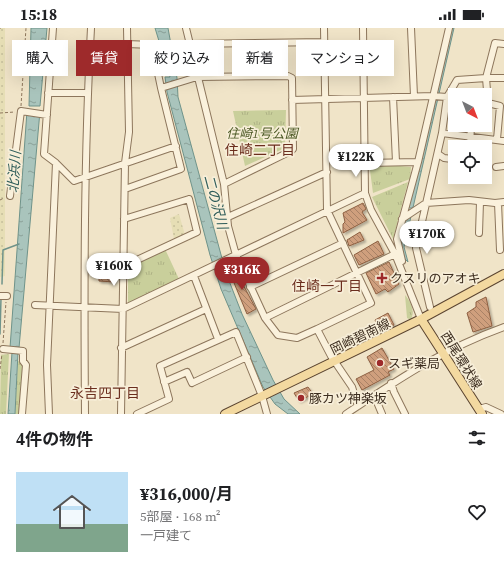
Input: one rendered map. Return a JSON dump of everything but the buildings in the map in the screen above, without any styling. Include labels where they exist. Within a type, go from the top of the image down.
[{"type":"main road","name":"岡崎碧南線","points":[[230,413],[284,385],[335,362],[422,319],[504,274]]},
{"type":"main road","name":"西尾環状線","points":[[422,319],[480,412]]},
{"type":"street","points":[[53,28],[45,115],[44,154],[56,163],[74,181],[176,146]]},
{"type":"street","points":[[85,414],[84,307],[88,94],[91,28]]},
{"type":"street","points":[[127,28],[127,40]]},
{"type":"street","points":[[186,28],[189,40]]},
{"type":"street","points":[[324,28],[324,40]]},
{"type":"street","points":[[363,28],[366,163],[365,193],[371,210],[395,254],[422,319]]},
{"type":"street","points":[[411,28],[414,96]]},
{"type":"street","points":[[402,261],[397,239],[404,218],[418,162],[449,28]]},
{"type":"street","points":[[224,43],[296,42]]},
{"type":"street","points":[[496,139],[500,106],[488,103],[486,78],[495,43],[504,44]]},
{"type":"street","points":[[125,189],[181,169],[152,45],[132,44]]},
{"type":"street","points":[[121,414],[125,163],[129,132],[128,76]]},
{"type":"street","points":[[163,87],[197,77],[288,76],[292,78],[293,149],[224,184]]},
{"type":"street","points":[[197,77],[224,184],[228,217],[236,255],[265,318],[278,335],[296,338],[372,303],[327,210],[325,76]]},
{"type":"street","points":[[430,307],[416,248],[438,154],[447,97],[457,80],[504,78]]},
{"type":"street","points":[[48,93],[88,94]]},
{"type":"street","points":[[292,100],[326,98],[364,99],[414,96],[447,97]]},
{"type":"street","points":[[393,97],[396,162]]},
{"type":"street","points":[[10,196],[21,111],[45,115]]},
{"type":"street","points":[[471,132],[471,140]]},
{"type":"street","points":[[442,133],[504,141]]},
{"type":"street","points":[[438,154],[448,158]]},
{"type":"street","points":[[366,163],[418,162]]},
{"type":"street","points":[[49,414],[47,384],[49,306],[56,163]]},
{"type":"street","points":[[496,167],[504,166]]},
{"type":"street","points":[[228,217],[326,172]]},
{"type":"street","points":[[35,305],[123,309],[365,193]]},
{"type":"street","points":[[124,219],[189,199],[197,232],[124,266]]},
{"type":"street","points":[[404,218],[426,203],[469,200],[501,203],[500,250]]},
{"type":"street","points":[[479,232],[480,202]]},
{"type":"street","points":[[250,287],[343,243]]},
{"type":"street","points":[[265,318],[395,254]]},
{"type":"street","points":[[194,276],[218,339]]},
{"type":"street","points":[[0,296],[7,296]]},
{"type":"street","points":[[121,348],[206,309]]},
{"type":"street","points":[[346,414],[391,383],[443,353],[504,327]]},
{"type":"street","points":[[317,329],[335,362],[352,387],[358,406]]},
{"type":"street","points":[[137,414],[169,399],[160,366],[236,332],[262,396],[267,414]]},
{"type":"street","points":[[2,349],[23,351],[23,361],[26,365],[22,414]]},
{"type":"street","points":[[164,382],[187,372],[192,382],[247,358]]},
{"type":"street","points":[[391,383],[405,414]]},
{"type":"street","points":[[374,395],[382,414]]},
{"type":"street","points":[[480,412],[486,406],[501,414]]},
{"type":"path","points":[[0,113],[21,111],[26,28]]},
{"type":"path","points":[[0,369],[7,296]]},
{"type":"shaded area","points":[[0,28],[5,28],[5,276],[0,277]]},
{"type":"shaded area","points":[[179,214],[185,235],[174,239],[170,218]]},
{"type":"green space","name":"住崎1号公園","points":[[286,110],[285,148],[245,166],[233,111]]},
{"type":"green space","points":[[369,163],[411,167],[410,179],[373,193]]},
{"type":"green space","points":[[408,182],[393,239],[372,197]]},
{"type":"green space","points":[[165,249],[179,279],[128,303],[128,269]]},
{"type":"green space","points":[[405,295],[412,306],[413,313],[411,320],[407,318]]},
{"type":"green space","points":[[9,354],[6,414],[0,414],[1,355]]},
{"type":"green space","points":[[18,361],[24,363],[21,414],[15,414]]},
{"type":"water","points":[[31,28],[47,28],[46,40],[31,40]]},
{"type":"water","name":"二の沢川","points":[[155,28],[168,28],[170,40],[159,40]]},
{"type":"water","points":[[450,28],[454,28],[404,247],[408,262],[403,257],[399,240]]},
{"type":"water","points":[[30,76],[43,76],[40,106],[29,106]]},
{"type":"water","name":"二の沢川","points":[[177,76],[178,97],[226,273],[242,314],[273,380],[284,399],[300,414],[288,414],[275,404],[263,387],[221,289],[210,255],[167,92],[165,77]]},
{"type":"water","name":"北浜川","points":[[27,111],[40,111],[19,348],[10,348]]},
{"type":"water","points":[[12,352],[18,352],[15,414],[8,414]]},
{"type":"waterway","points":[[2,284],[3,250],[19,244]]},
{"type":"waterway","points":[[0,334],[1,298]]},
{"type":"place","name":"クスリのアオキ","points":[[382,278]]},
{"type":"place","name":"スギ薬局","points":[[380,363]]},
{"type":"place","name":"豚カツ神楽坂","points":[[301,398]]},
{"type":"district","name":"住崎二丁目","points":[[260,150]]},
{"type":"district","name":"住崎一丁目","points":[[327,286]]},
{"type":"district","name":"永吉四丁目","points":[[105,393]]}]
